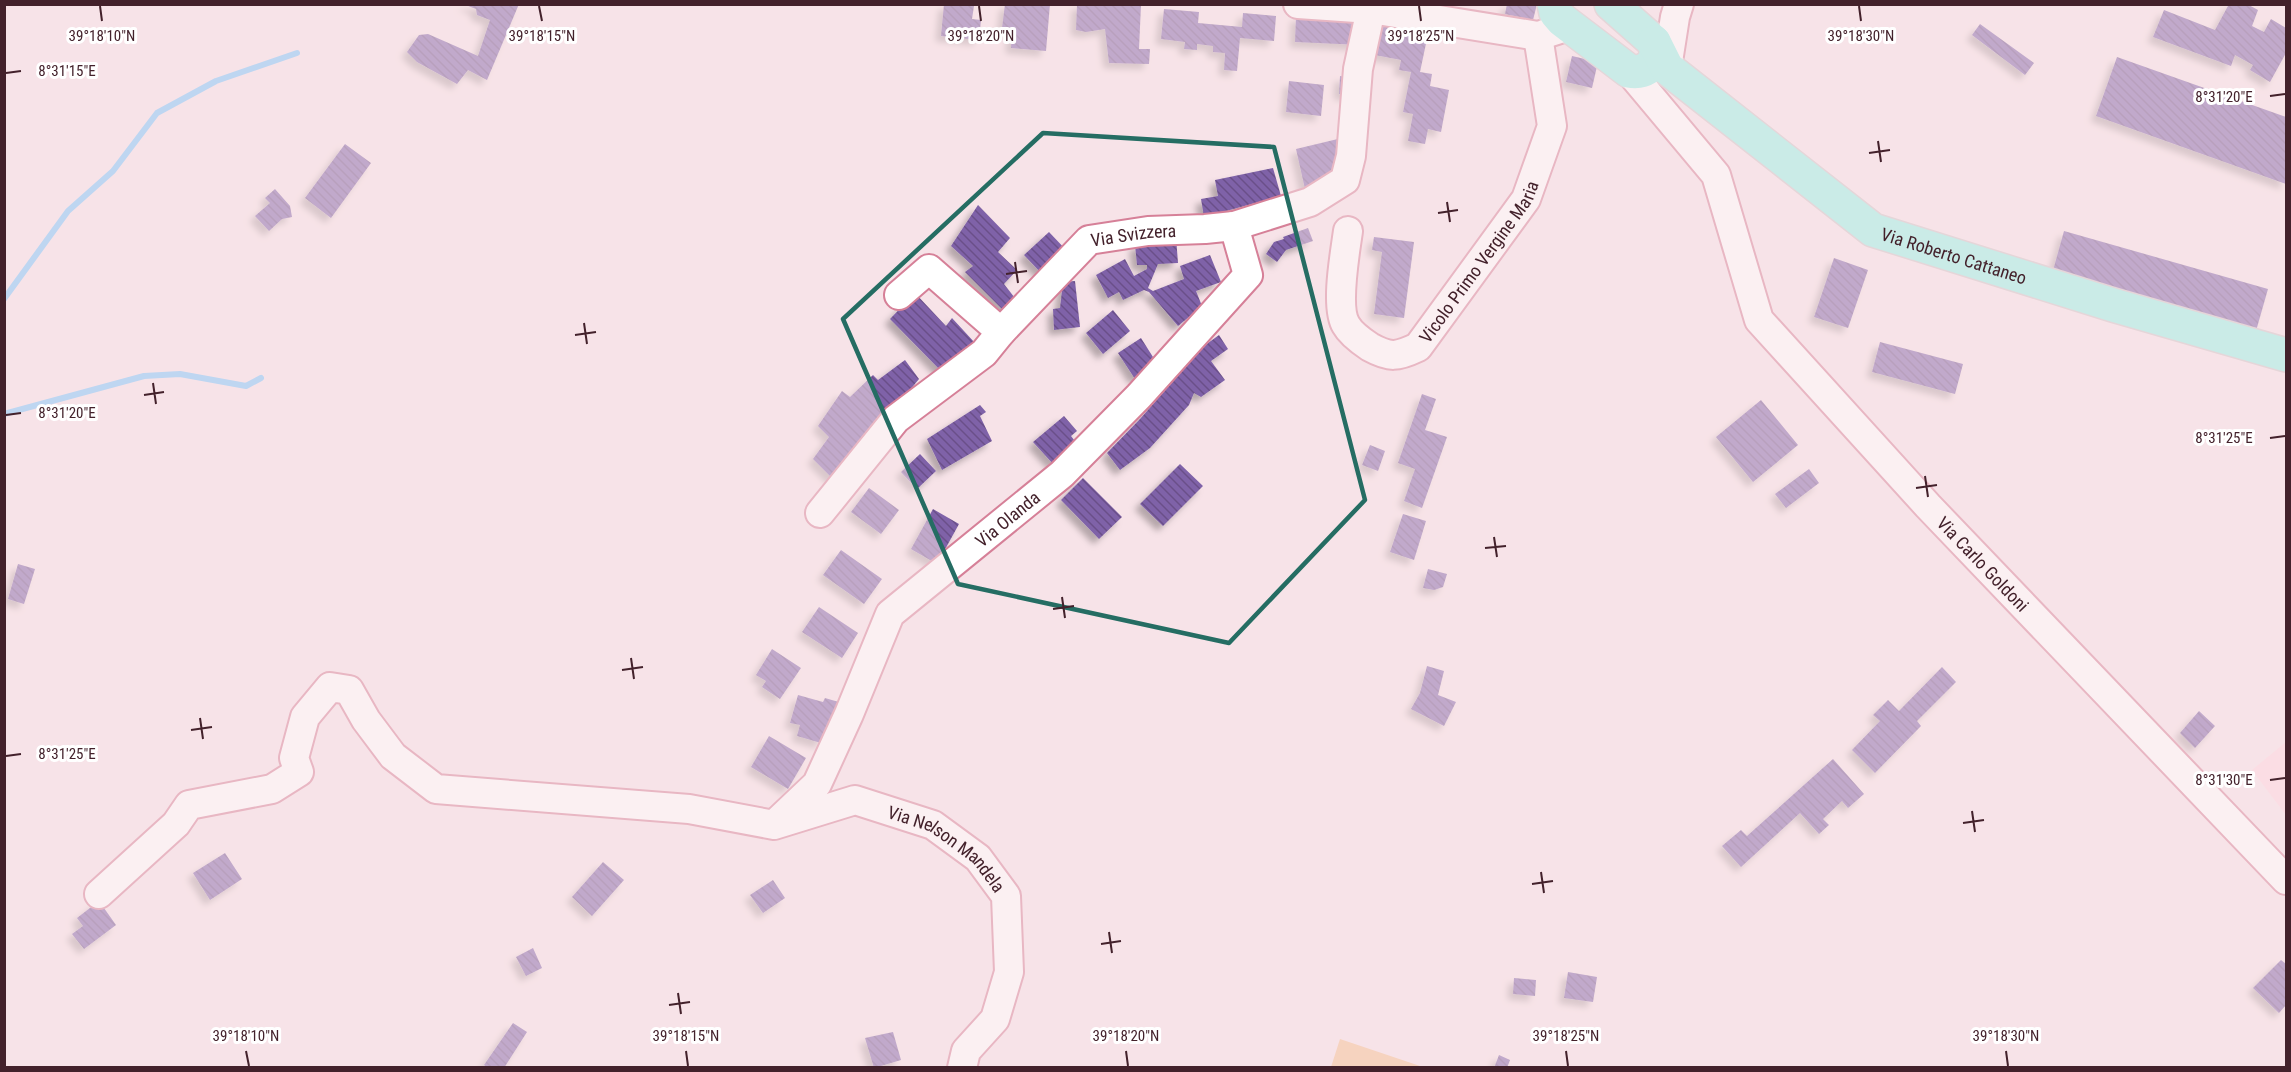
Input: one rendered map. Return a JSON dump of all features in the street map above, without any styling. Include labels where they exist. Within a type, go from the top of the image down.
[{"type":"main road","points":[[1611,4],[1647,56]]},
{"type":"main road","points":[[1562,15],[1647,56]]},
{"type":"main road","name":"Via Roberto Cattaneo","points":[[1647,56],[1873,230],[2114,305],[2286,355]]},
{"type":"street","points":[[1298,4],[1371,9],[1538,36],[1562,15]]},
{"type":"street","name":"Via Svizzera","points":[[820,513],[896,419],[984,353],[1001,332],[1089,240],[1148,231],[1234,226],[1310,202],[1345,180],[1351,156],[1359,69],[1371,9]]},
{"type":"street","points":[[1647,56],[1677,11]]},
{"type":"street","points":[[1647,56],[1660,24],[1677,11]]},
{"type":"street","name":"Vicolo Primo Vergine Maria","points":[[1348,231],[1341,307],[1345,324],[1360,340],[1384,355],[1401,355],[1418,347],[1526,199],[1552,126],[1538,36]]},
{"type":"street","name":"Via Carlo Goldoni","points":[[1647,56],[1716,176],[1759,320],[1928,506],[2286,880]]},
{"type":"street","name":"Via Olanda","points":[[774,825],[817,784],[890,614],[1062,474],[1139,396],[1248,275],[1234,226]]},
{"type":"street","points":[[899,295],[929,269],[1001,332]]},
{"type":"street","points":[[99,894],[176,824],[189,805],[272,789],[299,772],[294,758],[305,717],[330,687],[349,690],[366,720],[393,756],[436,789],[690,809],[774,825]]},
{"type":"street","name":"Via Nelson Mandela","points":[[774,825],[855,800],[933,825],[978,858],[1006,896],[1009,972],[995,1019],[966,1051],[962,1068]]},
{"type":"highlighted area","points":[[1043,133],[1274,147],[1365,500],[1229,643],[958,584],[843,319]]},
{"type":"shaded area","points":[[2286,742],[2286,815],[2252,770]]},
{"type":"shaded area","points":[[1340,1039],[1423,1067],[1331,1067]]},
{"type":"building","points":[[463,4],[519,4],[487,80],[468,70],[457,84],[417,62],[407,52],[419,35],[428,34],[478,56],[490,20],[477,15],[476,9]]},
{"type":"building","points":[[944,4],[974,6],[972,19],[981,20],[979,40],[941,36]]},
{"type":"building","points":[[1005,4],[1050,4],[1046,51],[1011,48],[1012,29],[1002,28]]},
{"type":"building","points":[[1077,4],[1141,5],[1139,49],[1150,49],[1149,64],[1109,63],[1105,29],[1086,32],[1076,30]]},
{"type":"building","points":[[1507,4],[1537,4],[1533,20],[1505,14]]},
{"type":"building","points":[[2229,4],[2247,4],[2258,10],[2252,26],[2264,32],[2271,19],[2286,28],[2286,53],[2270,82],[2250,70],[2253,65],[2235,55],[2231,66],[2153,37],[2164,10],[2215,30]]},
{"type":"building","points":[[1164,9],[1199,12],[1198,23],[1242,27],[1243,13],[1276,16],[1274,41],[1240,38],[1237,71],[1224,70],[1225,53],[1213,52],[1213,46],[1197,44],[1197,50],[1184,49],[1185,42],[1161,39]]},
{"type":"building","points":[[1296,16],[1362,19],[1361,45],[1295,42]]},
{"type":"building","points":[[1980,24],[2034,63],[2025,75],[1972,35]]},
{"type":"building","points":[[1381,25],[1428,34],[1420,72],[1432,74],[1430,86],[1449,90],[1441,132],[1428,129],[1425,144],[1408,141],[1413,114],[1403,112],[1411,72],[1399,70],[1401,60],[1375,55]]},
{"type":"building","points":[[1572,56],[1598,62],[1592,88],[1566,82]]},
{"type":"building","points":[[2117,57],[2286,117],[2286,184],[2096,116]]},
{"type":"building","points":[[1340,76],[1356,79],[1356,96],[1339,94]]},
{"type":"building","points":[[1289,81],[1324,85],[1321,116],[1286,112]]},
{"type":"building","points":[[1342,138],[1346,157],[1334,159],[1339,181],[1305,189],[1296,149]]},
{"type":"building","points":[[345,144],[371,163],[331,218],[305,198]]},
{"type":"building","points":[[1273,168],[1281,196],[1204,217],[1201,199],[1218,196],[1215,180]]},
{"type":"building","points":[[275,189],[290,206],[292,217],[282,219],[269,231],[255,216],[270,203],[265,198]]},
{"type":"building","points":[[978,205],[1010,238],[998,252],[1017,270],[1004,284],[1018,302],[1007,314],[965,272],[973,266],[951,246]]},
{"type":"building","points":[[1308,228],[1313,241],[1286,250],[1277,262],[1266,254],[1274,242]]},
{"type":"building","points":[[2064,231],[2268,289],[2256,331],[2052,274]]},
{"type":"building","points":[[1049,232],[1068,252],[1043,275],[1024,255]]},
{"type":"building","points":[[1176,237],[1178,263],[1158,264],[1148,288],[1153,291],[1184,279],[1180,266],[1210,255],[1221,282],[1196,291],[1202,306],[1178,326],[1149,292],[1144,290],[1123,300],[1119,292],[1108,298],[1096,275],[1125,259],[1134,276],[1147,269],[1147,265],[1137,265],[1135,245]]},
{"type":"building","points":[[1374,237],[1414,242],[1404,318],[1374,314],[1382,252],[1372,250]]},
{"type":"building","points":[[1834,258],[1868,270],[1848,328],[1814,317]]},
{"type":"building","points":[[1075,281],[1080,327],[1054,330],[1053,309],[1060,308],[1063,282]]},
{"type":"building","points":[[915,293],[946,326],[952,318],[975,343],[943,373],[890,319]]},
{"type":"building","points":[[1113,310],[1130,331],[1103,354],[1086,333]]},
{"type":"building","points":[[1219,335],[1228,349],[1211,361],[1225,380],[1201,397],[1194,393],[1189,405],[1150,448],[1120,470],[1107,453],[1204,346]]},
{"type":"building","points":[[1141,338],[1158,365],[1135,379],[1118,353]]},
{"type":"building","points":[[1880,342],[1963,364],[1955,394],[1872,372]]},
{"type":"building","points":[[905,360],[919,379],[835,481],[813,459],[829,437],[818,426],[842,391],[850,397],[873,375],[878,380]]},
{"type":"building","points":[[1422,394],[1436,399],[1425,430],[1447,437],[1422,508],[1404,501],[1415,469],[1398,463]]},
{"type":"building","points":[[1761,400],[1798,445],[1753,482],[1716,437]]},
{"type":"building","points":[[980,405],[986,412],[980,416],[992,441],[942,470],[927,439]]},
{"type":"building","points":[[1064,416],[1077,431],[1071,436],[1078,445],[1054,465],[1033,442]]},
{"type":"building","points":[[1370,445],[1385,451],[1378,471],[1362,465]]},
{"type":"building","points":[[920,454],[936,471],[917,489],[901,472]]},
{"type":"building","points":[[1180,464],[1203,486],[1163,526],[1140,504]]},
{"type":"building","points":[[1809,469],[1819,483],[1786,508],[1775,494]]},
{"type":"building","points":[[1083,478],[1122,517],[1099,539],[1061,500]]},
{"type":"building","points":[[869,488],[899,510],[881,534],[851,512]]},
{"type":"building","points":[[933,509],[959,524],[937,564],[911,549]]},
{"type":"building","points":[[1403,514],[1426,521],[1414,560],[1390,552]]},
{"type":"building","points":[[841,550],[882,579],[864,604],[823,575]]},
{"type":"building","points":[[18,564],[35,569],[24,604],[8,599]]},
{"type":"building","points":[[1428,569],[1447,574],[1443,587],[1434,590],[1423,588]]},
{"type":"building","points":[[819,607],[858,633],[842,658],[802,632]]},
{"type":"building","points":[[772,649],[801,668],[780,699],[762,687],[766,681],[756,675]]},
{"type":"building","points":[[1427,666],[1444,671],[1438,695],[1456,702],[1444,726],[1411,709],[1420,693]]},
{"type":"building","points":[[1942,667],[1956,682],[1917,721],[1921,726],[1875,773],[1852,750],[1880,721],[1873,715],[1888,700],[1899,711]]},
{"type":"building","points":[[798,695],[823,702],[825,698],[842,703],[832,737],[823,734],[821,743],[797,736],[800,725],[790,723]]},
{"type":"building","points":[[2199,711],[2215,726],[2195,748],[2180,733]]},
{"type":"building","points":[[769,736],[806,758],[788,789],[751,767]]},
{"type":"building","points":[[1833,759],[1864,794],[1848,808],[1842,801],[1823,819],[1829,825],[1819,834],[1800,813],[1741,867],[1722,846],[1741,830],[1747,836]]},
{"type":"building","points":[[225,853],[242,879],[210,900],[193,873]]},
{"type":"building","points":[[603,862],[624,880],[592,916],[572,897]]},
{"type":"building","points":[[773,880],[785,898],[763,913],[750,895]]},
{"type":"building","points":[[99,901],[116,925],[84,949],[72,934],[83,926],[77,918]]},
{"type":"building","points":[[533,948],[542,968],[526,976],[516,957]]},
{"type":"building","points":[[2281,960],[2286,964],[2286,1005],[2279,1013],[2253,988]]},
{"type":"building","points":[[1568,972],[1597,977],[1593,1002],[1564,998]]},
{"type":"building","points":[[1514,978],[1536,980],[1535,996],[1513,994]]},
{"type":"building","points":[[513,1023],[527,1032],[504,1068],[488,1068],[484,1065]]},
{"type":"building","points":[[893,1032],[901,1060],[874,1068],[865,1038]]},
{"type":"building","points":[[1499,1055],[1510,1060],[1507,1068],[1494,1068]]},
{"type":"waterway","points":[[4,299],[68,211],[113,171],[157,113],[216,81],[297,53]]},
{"type":"waterway","points":[[4,414],[144,376],[180,374],[246,386],[261,378]]}]
